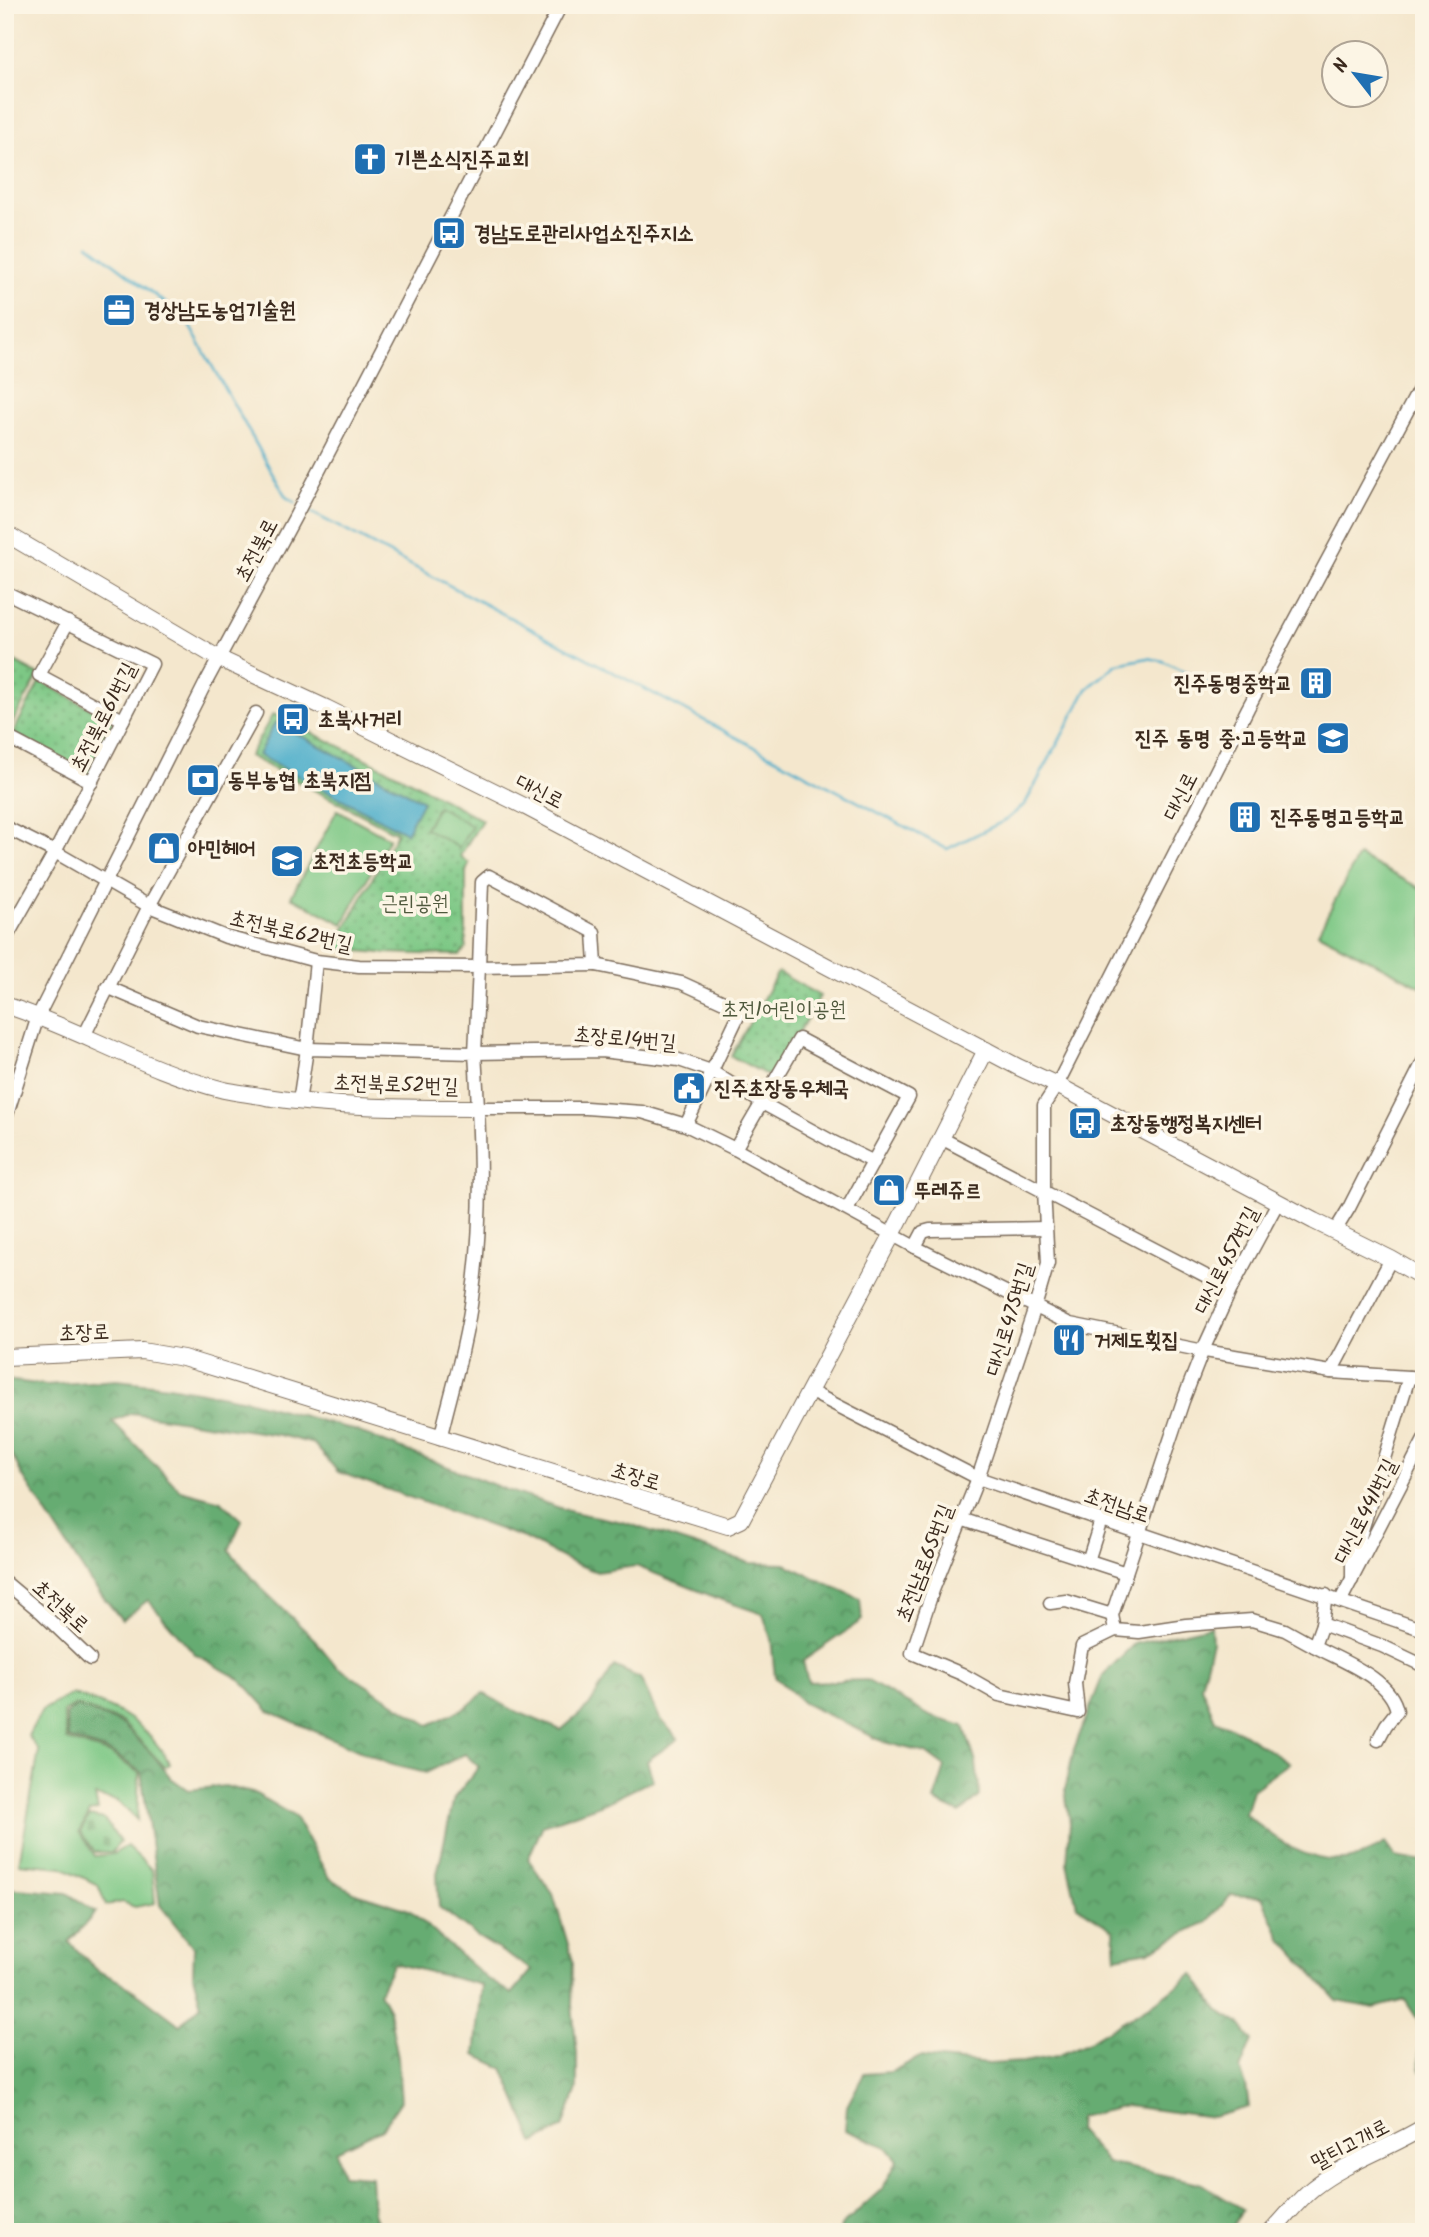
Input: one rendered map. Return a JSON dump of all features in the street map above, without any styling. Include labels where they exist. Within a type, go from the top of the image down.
[{"type":"street","name":"초전북로","points":[[5,1121],[38,1016],[218,658],[301,506],[561,5]]},
{"type":"street","name":"대신로","points":[[1057,1085],[1248,708],[1424,380]]},
{"type":"street","name":"대신로","points":[[5,533],[218,658],[526,807],[1424,1278]]},
{"type":"street","name":"초전북로61번길","points":[[5,940],[55,852],[152,664],[68,622],[7,598]]},
{"type":"street","points":[[68,622],[39,675],[123,720]]},
{"type":"street","points":[[84,1036],[149,906],[256,713]]},
{"type":"street","points":[[5,745],[9,738],[92,782]]},
{"type":"street","points":[[5,827],[106,880]]},
{"type":"street","points":[[475,1053],[482,882],[489,876],[594,932],[596,965]]},
{"type":"street","name":"초전북로62번길","points":[[106,880],[149,906],[226,937],[316,961],[359,966],[596,965],[682,983],[741,1010],[711,1071]]},
{"type":"street","points":[[307,1049],[316,961]]},
{"type":"street","name":"초전북로52번길","points":[[5,1005],[38,1016],[147,1065],[224,1090],[299,1102],[391,1108],[479,1108],[475,1053],[307,1049],[198,1026],[107,987]]},
{"type":"street","points":[[735,1149],[799,1039],[909,1097],[847,1209]]},
{"type":"street","name":"초전북로52번길","points":[[299,1102],[307,1049]]},
{"type":"street","name":"초장로","points":[[5,1357],[142,1352],[184,1359],[728,1526],[741,1520],[986,1050]]},
{"type":"street","name":"초장로14번길","points":[[475,1053],[601,1051],[679,1060],[711,1071],[762,1103]]},
{"type":"street","points":[[1335,1231],[1424,1060]]},
{"type":"street","points":[[686,1125],[711,1071]]},
{"type":"street","name":"대신로475번길","points":[[978,1478],[1048,1263],[1044,1190],[1044,1105],[1057,1085]]},
{"type":"street","points":[[762,1103],[874,1162]]},
{"type":"street","points":[[440,1439],[472,1301],[477,1259],[479,1108],[586,1108],[642,1112],[686,1125],[847,1209],[891,1235],[1070,1324],[1331,1372],[1424,1378]]},
{"type":"street","points":[[941,1138],[1231,1289]]},
{"type":"street","name":"대신로457번길","points":[[1112,1615],[1183,1401],[1203,1350],[1231,1289],[1278,1202]]},
{"type":"street","points":[[915,1247],[923,1232],[930,1230],[1046,1228]]},
{"type":"street","points":[[1331,1372],[1391,1259]]},
{"type":"street","points":[[1352,1580],[1352,1563],[1409,1377]]},
{"type":"street","name":"초전남로","points":[[809,1391],[978,1478],[1424,1630]]},
{"type":"street","name":"대신로441번길","points":[[1341,1601],[1424,1440]]},
{"type":"street","name":"초전남로65번길","points":[[978,1478],[933,1590],[912,1653],[962,1674],[999,1695],[1078,1712],[1075,1683],[1082,1646],[1115,1630]]},
{"type":"street","points":[[961,1519],[1126,1573]]},
{"type":"street","points":[[1088,1561],[1101,1520]]},
{"type":"street","name":"초전북로","points":[[5,1582],[90,1659]]},
{"type":"street","points":[[1314,1647],[1322,1623],[1326,1595]]},
{"type":"street","points":[[1050,1603],[1066,1601],[1112,1615],[1115,1630],[1139,1632],[1199,1623],[1252,1620],[1285,1630],[1386,1688],[1396,1704],[1397,1711],[1378,1740]]},
{"type":"street","points":[[1322,1623],[1382,1646],[1424,1666]]},
{"type":"street","name":"말티고개로","points":[[1271,2232],[1312,2189],[1345,2167],[1424,2127]]},
{"type":"green space","points":[[5,657],[39,675],[5,736]]},
{"type":"green space","points":[[40,681],[117,723],[90,775],[12,735]]},
{"type":"green space","name":"근린공원","points":[[273,714],[399,775],[482,820],[460,856],[469,863],[466,872],[466,948],[460,955],[334,949],[397,833],[249,756]]},
{"type":"green space","points":[[438,806],[472,826],[459,848],[425,828]]},
{"type":"green space","points":[[337,810],[389,838],[343,924],[291,897]]},
{"type":"green space","points":[[1358,856],[1424,890],[1424,988],[1318,933]]},
{"type":"green space","name":"초전1어린이공원","points":[[778,972],[820,996],[772,1078],[731,1056]]},
{"type":"green space","points":[[5,1380],[46,1385],[117,1380],[247,1400],[354,1430],[507,1490],[572,1512],[623,1522],[750,1563],[785,1564],[860,1599],[862,1620],[803,1661],[808,1682],[866,1680],[932,1717],[964,1726],[976,1763],[980,1796],[960,1813],[934,1801],[945,1767],[926,1753],[884,1742],[803,1703],[775,1677],[771,1639],[763,1614],[636,1566],[597,1572],[524,1538],[338,1472],[314,1444],[279,1435],[132,1413],[112,1421],[180,1490],[221,1501],[242,1520],[229,1550],[261,1588],[315,1640],[336,1666],[429,1725],[467,1707],[483,1693],[513,1710],[561,1730],[589,1706],[614,1666],[640,1678],[659,1717],[678,1739],[647,1761],[653,1780],[603,1804],[543,1825],[528,1859],[553,1894],[573,1961],[572,2005],[577,2089],[563,2127],[534,2143],[503,2068],[475,2055],[482,1985],[393,1963],[379,1992],[389,2010],[398,2058],[401,2101],[382,2129],[336,2151],[342,2175],[371,2177],[373,2212],[379,2232],[235,2232],[232,2228],[200,2232],[5,2232],[6,1888],[67,1893],[96,1912],[69,1942],[98,1971],[119,1981],[180,2025],[201,2005],[193,1976],[194,1948],[160,1905],[141,1772],[111,1752],[68,1738],[66,1714],[76,1706],[122,1724],[153,1755],[171,1778],[188,1790],[225,1786],[256,1794],[295,1817],[329,1878],[356,1893],[409,1910],[486,1978],[512,1994],[532,1970],[478,1937],[439,1907],[437,1874],[454,1798],[479,1767],[465,1754],[426,1773],[389,1764],[269,1711],[241,1680],[195,1654],[148,1600],[122,1620],[90,1581],[22,1475],[5,1440]]},
{"type":"green space","points":[[1211,1626],[1212,1642],[1201,1686],[1215,1720],[1241,1732],[1289,1763],[1252,1790],[1245,1814],[1282,1842],[1310,1856],[1340,1860],[1356,1858],[1385,1843],[1395,1857],[1424,1862],[1424,2074],[1420,2071],[1418,2020],[1405,2000],[1374,2008],[1337,2001],[1281,1939],[1262,1897],[1231,1895],[1208,1921],[1149,1951],[1116,1957],[1114,1930],[1077,1906],[1067,1863],[1070,1823],[1065,1790],[1074,1749],[1103,1675],[1134,1644]]},
{"type":"green space","points":[[72,1694],[129,1718],[151,1737],[170,1764],[165,1767],[122,1722],[76,1705],[63,1712],[67,1740],[111,1754],[139,1773],[137,1820],[118,1801],[95,1796],[98,1810],[89,1812],[79,1832],[95,1856],[113,1854],[127,1846],[152,1870],[155,1903],[135,1907],[122,1902],[106,1905],[98,1885],[62,1867],[19,1863],[39,1751],[28,1736],[42,1710]]},
{"type":"green space","points":[[89,1816],[104,1819],[120,1842],[112,1852],[95,1852],[80,1832]]},
{"type":"green space","points":[[1193,1974],[1218,2010],[1240,2024],[1252,2040],[1240,2070],[1249,2107],[1213,2117],[1126,2106],[1079,2117],[1078,2130],[1107,2163],[1200,2183],[1242,2209],[1230,2232],[840,2232],[841,2226],[882,2189],[898,2160],[887,2147],[845,2130],[847,2106],[864,2074],[891,2072],[920,2057],[989,2064],[1057,2056],[1085,2044],[1154,2003]]},
{"type":"water","points":[[275,722],[423,801],[406,833],[258,755]]},
{"type":"waterway","points":[[88,244],[185,318],[286,497],[296,503]]},
{"type":"waterway","points":[[305,509],[947,849],[1006,820],[1025,804],[1087,689],[1117,664],[1148,658],[1163,661],[1241,699]]},
{"type":"place","name":"기쁜소식진주교회","points":[[370,159]]},
{"type":"place","name":"경남도로관리사업소진주지소","points":[[449,233]]},
{"type":"place","name":"경상남도농업기술원","points":[[119,310]]},
{"type":"place","name":"진주동명중학교","points":[[1316,683]]},
{"type":"place","name":"초북사거리","points":[[293,719]]},
{"type":"place","name":"진주 동명 중·고등학교","points":[[1333,738]]},
{"type":"place","name":"동부농협 초북지점","points":[[203,780]]},
{"type":"place","name":"진주동명고등학교","points":[[1245,817]]},
{"type":"place","name":"아민헤어","points":[[164,848]]},
{"type":"place","name":"초전초등학교","points":[[287,861]]},
{"type":"place","name":"진주초장동우체국","points":[[689,1088]]},
{"type":"place","name":"초장동행정복지센터","points":[[1085,1123]]},
{"type":"place","name":"뚜레쥬르","points":[[889,1190]]},
{"type":"place","name":"거제도횟집","points":[[1069,1340]]}]
